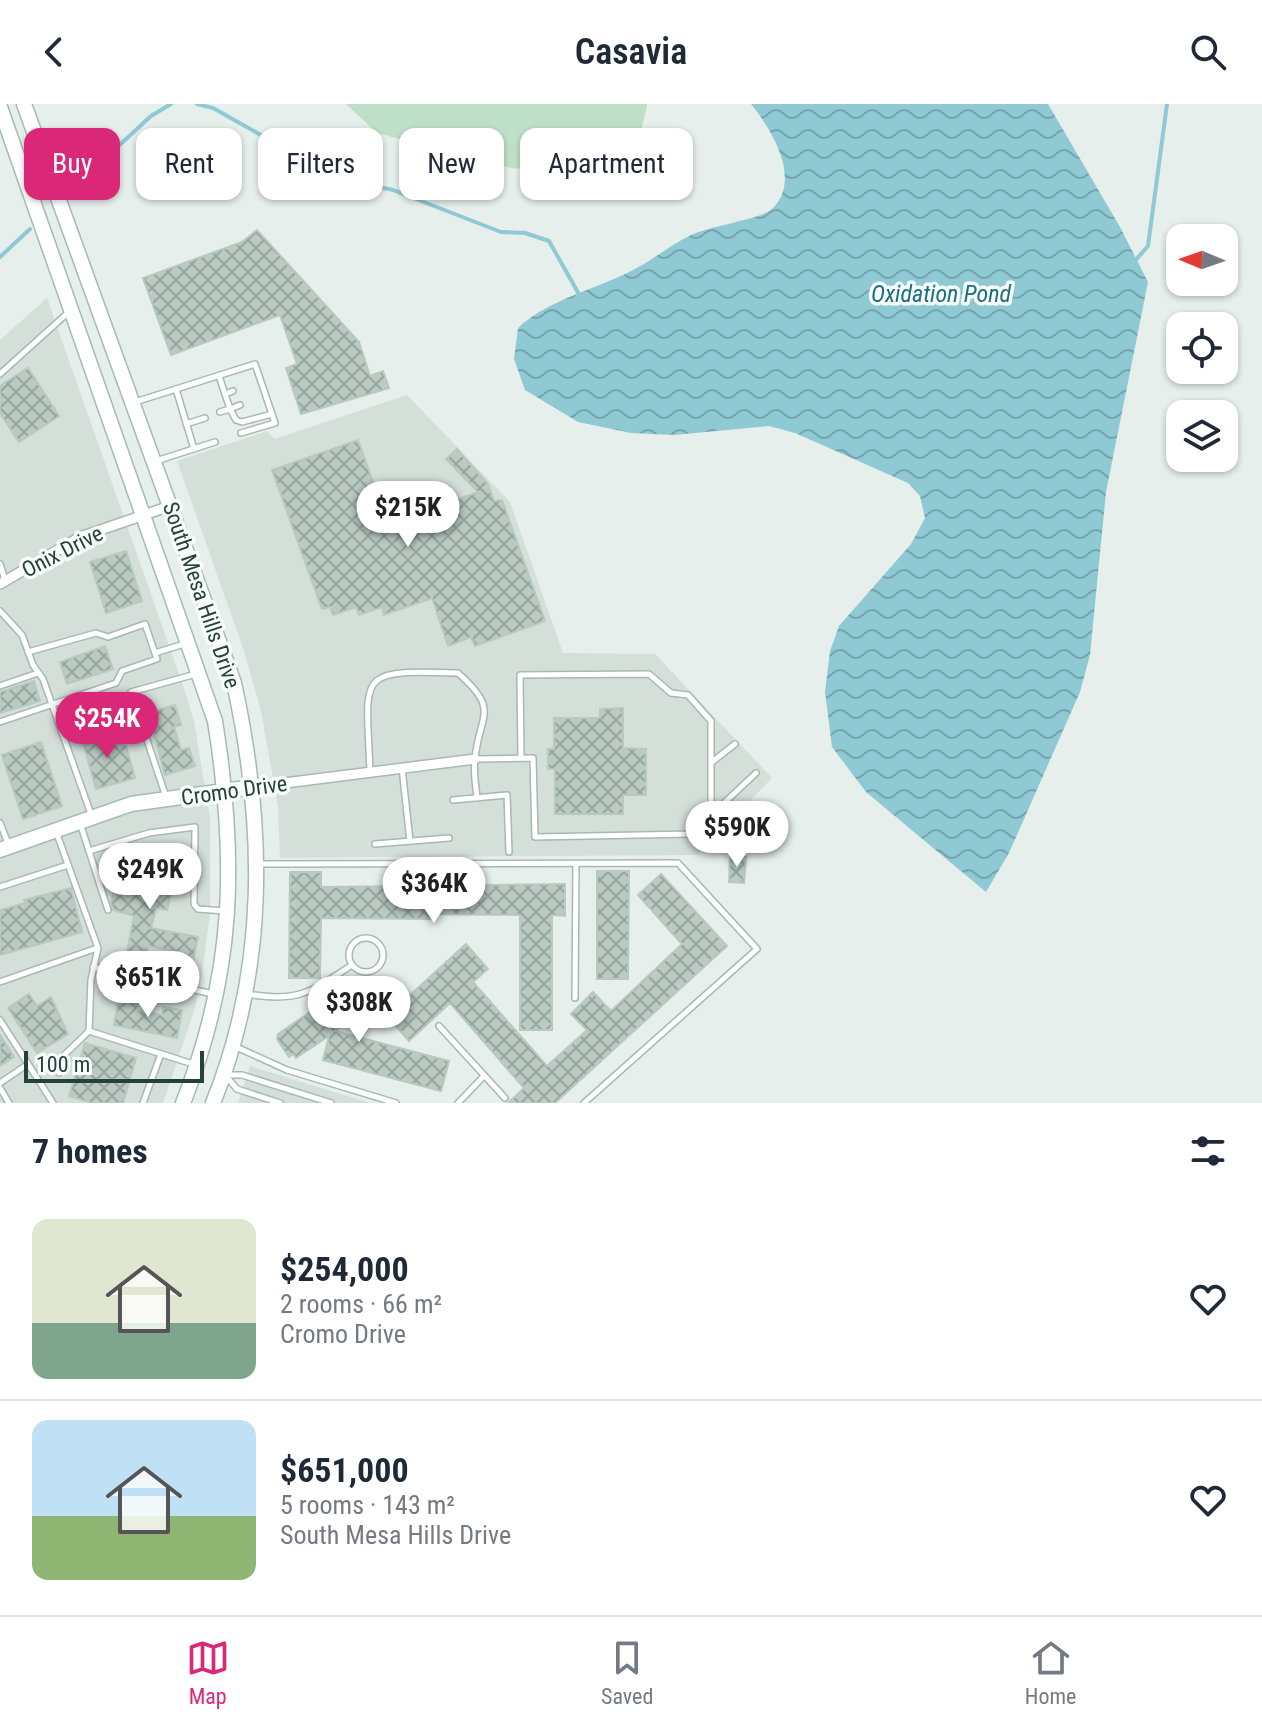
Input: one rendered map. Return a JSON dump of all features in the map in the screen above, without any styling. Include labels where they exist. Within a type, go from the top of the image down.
[{"type":"street","name":"South Mesa Hills Drive","points":[[24,104],[53,193],[134,403],[234,683],[253,787],[257,909],[247,994],[213,1103]]},
{"type":"street","name":"South Mesa Hills Drive","points":[[0,107],[3,123],[201,673],[215,721],[226,790],[231,855],[229,911],[218,995],[198,1066],[183,1103]]},
{"type":"street","name":"Onix Drive","points":[[3,582],[80,537],[170,506]]},
{"type":"street","name":"Cromo Drive","points":[[4,849],[131,804],[475,759]]},
{"type":"street","points":[[198,1066],[224,1075]]},
{"type":"lane","points":[[0,374],[71,309]]},
{"type":"lane","points":[[134,403],[255,364],[263,397],[275,423],[241,433]]},
{"type":"lane","points":[[219,376],[236,420],[242,422],[272,414]]},
{"type":"lane","points":[[176,389],[194,449]]},
{"type":"lane","points":[[225,394],[233,391]]},
{"type":"lane","points":[[220,412],[240,405]]},
{"type":"lane","points":[[186,424],[205,418]]},
{"type":"lane","points":[[155,462],[215,442]]},
{"type":"lane","points":[[0,564],[3,582]]},
{"type":"lane","points":[[0,611],[22,635],[52,704],[86,820],[89,851],[108,910]]},
{"type":"lane","points":[[0,722],[116,683],[122,671],[157,659],[145,624],[108,637],[96,633],[28,652]]},
{"type":"lane","points":[[155,653],[188,643]]},
{"type":"lane","points":[[370,772],[367,700],[371,686],[380,676],[392,671],[458,673],[478,690],[485,707],[485,725],[475,759],[477,798]]},
{"type":"lane","points":[[0,686],[38,673]]},
{"type":"lane","points":[[167,799],[131,692],[201,673]]},
{"type":"lane","points":[[521,758],[520,675],[649,674],[671,693],[688,695],[711,721],[711,815]]},
{"type":"lane","points":[[62,733],[138,711]]},
{"type":"lane","points":[[711,763],[735,744]]},
{"type":"lane","points":[[475,759],[533,758],[535,837],[691,834],[756,773]]},
{"type":"lane","points":[[402,768],[410,841]]},
{"type":"lane","points":[[453,800],[507,795],[509,852]]},
{"type":"lane","points":[[0,825],[4,849]]},
{"type":"lane","points":[[89,851],[149,833],[195,827],[194,904],[198,909],[229,911]]},
{"type":"lane","points":[[56,831],[98,948],[93,967],[89,1031],[54,1065],[59,1073]]},
{"type":"lane","points":[[375,844],[449,838]]},
{"type":"lane","points":[[256,864],[678,863],[757,949],[584,1103]]},
{"type":"lane","points":[[575,998],[576,864]]},
{"type":"lane","points":[[0,887],[68,865]]},
{"type":"lane","points":[[369,938],[379,944],[382,960],[376,968],[361,971],[352,965],[350,948],[358,940],[369,938]]},
{"type":"lane","points":[[0,982],[98,948]]},
{"type":"lane","points":[[247,994],[274,999],[297,997],[352,965]]},
{"type":"lane","points":[[93,967],[218,995]]},
{"type":"lane","points":[[0,1020],[53,1103]]},
{"type":"lane","points":[[439,1026],[505,1098]]},
{"type":"lane","points":[[89,1031],[198,1066]]},
{"type":"lane","points":[[233,1045],[287,1070],[396,1103]]},
{"type":"lane","points":[[143,1103],[161,1054]]},
{"type":"lane","points":[[9,1103],[0,1085],[28,1064]]},
{"type":"lane","points":[[224,1075],[237,1089],[280,1103]]},
{"type":"lane","points":[[224,1075],[242,1075],[331,1103]]},
{"type":"lane","points":[[458,1103],[484,1076]]},
{"type":"shaded area","points":[[47,298],[185,691],[194,721],[210,818],[210,914],[202,973],[194,1011],[163,1103],[0,1103],[0,340]]},
{"type":"shaded area","points":[[407,395],[510,502],[563,653],[655,654],[772,778],[697,855],[280,858],[278,807],[261,711],[244,651],[177,461],[267,431],[274,439]]},
{"type":"shaded area","points":[[250,1066],[370,1103],[238,1103]]},
{"type":"green space","points":[[346,104],[647,104],[642,128],[520,128],[520,169],[504,166],[504,128],[399,128],[399,139],[383,135],[383,128],[372,128]]},
{"type":"water","name":"Oxidation Pond","points":[[751,104],[1048,104],[1120,227],[1148,282],[1106,492],[1090,655],[1080,692],[1009,853],[986,892],[866,792],[832,747],[825,692],[830,651],[839,626],[911,544],[925,518],[920,496],[908,483],[795,433],[769,426],[674,435],[631,433],[578,422],[525,390],[514,359],[518,328],[530,318],[558,302],[633,270],[691,235],[772,209],[781,197],[785,183],[784,169],[775,140]]},
{"type":"building","points":[[257,230],[359,342],[370,376],[383,371],[389,388],[301,414],[286,368],[297,364],[280,315],[171,355],[143,278],[242,242]]},
{"type":"building","points":[[28,368],[59,416],[19,442],[0,413],[0,386]]},
{"type":"building","points":[[358,440],[388,524],[478,492],[446,459],[457,449],[488,484],[494,501],[502,500],[545,621],[475,646],[471,637],[448,646],[432,598],[384,615],[382,607],[359,615],[356,607],[333,615],[330,607],[322,609],[272,470]]},
{"type":"building","points":[[126,551],[142,601],[106,613],[90,562]]},
{"type":"building","points":[[105,646],[113,669],[67,684],[60,662]]},
{"type":"building","points":[[34,681],[40,701],[0,713],[0,692]]},
{"type":"building","points":[[175,705],[181,725],[174,727],[181,750],[189,748],[195,766],[165,775],[148,713]]},
{"type":"building","points":[[623,708],[623,748],[646,749],[646,795],[623,795],[623,814],[555,814],[555,769],[548,769],[548,749],[554,749],[554,718],[600,718],[600,709]]},
{"type":"building","points":[[101,730],[105,744],[124,738],[135,778],[96,789],[81,736]]},
{"type":"building","points":[[41,742],[62,806],[23,819],[2,755]]},
{"type":"building","points":[[730,856],[746,857],[744,883],[729,882]]},
{"type":"building","points":[[142,862],[177,871],[167,910],[156,908],[151,928],[198,937],[192,965],[172,961],[174,951],[148,946],[146,955],[127,952],[134,916],[113,910],[111,902],[120,869],[140,870]]},
{"type":"building","points":[[597,871],[629,871],[628,979],[597,979]]},
{"type":"building","points":[[290,872],[321,872],[321,887],[565,884],[565,916],[552,915],[552,1030],[520,1030],[520,915],[436,914],[436,919],[321,918],[320,978],[289,978]]},
{"type":"building","points":[[661,874],[727,946],[555,1103],[508,1103],[524,1088],[450,1003],[409,1041],[387,1016],[466,944],[488,969],[473,982],[547,1066],[587,1030],[571,1014],[593,992],[611,1011],[682,944],[638,895]]},
{"type":"building","points":[[71,888],[82,932],[0,955],[0,910],[25,903],[24,900]]},
{"type":"building","points":[[352,983],[369,1009],[335,1031],[449,1061],[441,1091],[323,1060],[329,1036],[296,1058],[293,1054],[289,1057],[277,1039],[278,1034]]},
{"type":"building","points":[[29,994],[37,1006],[51,997],[68,1034],[37,1053],[8,1008]]},
{"type":"building","points":[[119,997],[139,1001],[137,1010],[162,1015],[163,1007],[182,1010],[177,1038],[114,1025]]},
{"type":"building","points":[[0,1035],[14,1057],[0,1066]]},
{"type":"building","points":[[85,1043],[136,1058],[123,1103],[92,1103],[69,1096]]},
{"type":"waterway","points":[[120,145],[151,116],[171,104]]},
{"type":"waterway","points":[[197,104],[213,108],[300,157],[354,172],[370,185],[393,190],[501,232],[525,233],[549,241],[580,296]]},
{"type":"waterway","points":[[1133,263],[1148,246],[1167,104]]},
{"type":"waterway","points":[[0,257],[30,229]]}]
